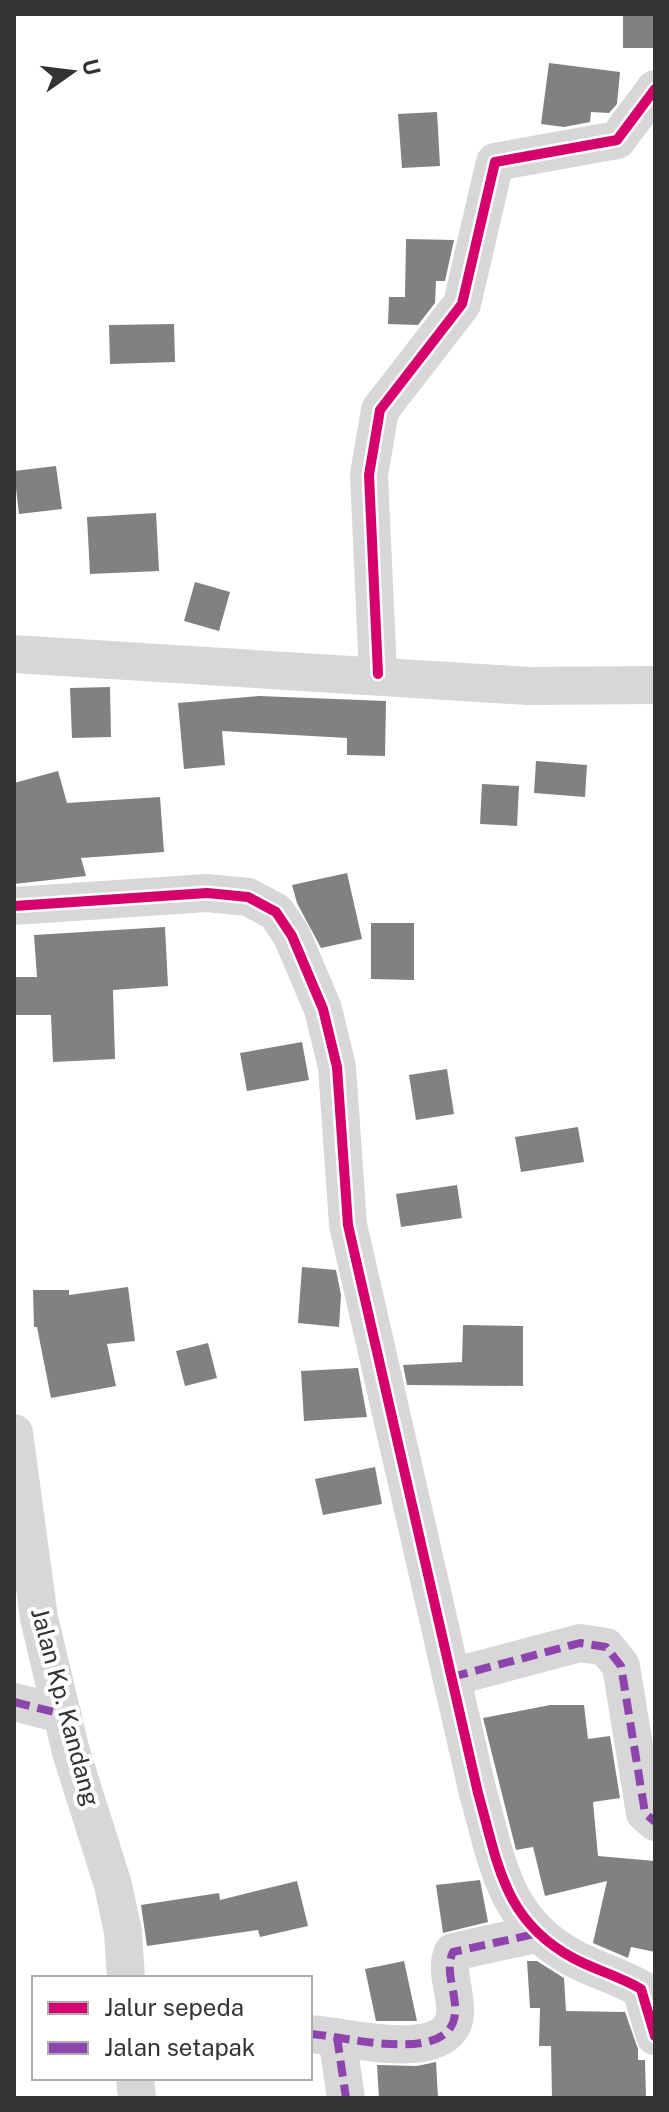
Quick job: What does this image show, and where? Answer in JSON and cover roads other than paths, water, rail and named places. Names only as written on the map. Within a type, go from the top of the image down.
[{"type":"street","points":[[378,674],[369,475],[380,410],[462,304],[495,162],[617,140],[655,89]]},
{"type":"street","points":[[14,654],[378,674],[528,686],[655,685]]},
{"type":"street","points":[[14,906],[207,893],[248,897],[276,912],[292,936],[323,1009],[337,1067],[348,1225],[452,1677],[502,1878],[520,1916],[535,1934],[573,1958],[648,1985],[655,2036]]},
{"type":"street","name":"Jalan Kp. Kandang","points":[[14,1433],[39,1618],[62,1714],[113,1885],[123,1932],[126,1976]]},
{"type":"street","points":[[452,1677],[580,1643],[606,1647],[614,1653],[621,1666],[645,1813],[655,1822]]},
{"type":"street","points":[[14,1702],[62,1714]]},
{"type":"street","points":[[346,2098],[323,2036],[409,2044],[436,2042],[451,2028],[455,2016],[450,1963],[453,1952],[535,1934]]}]
